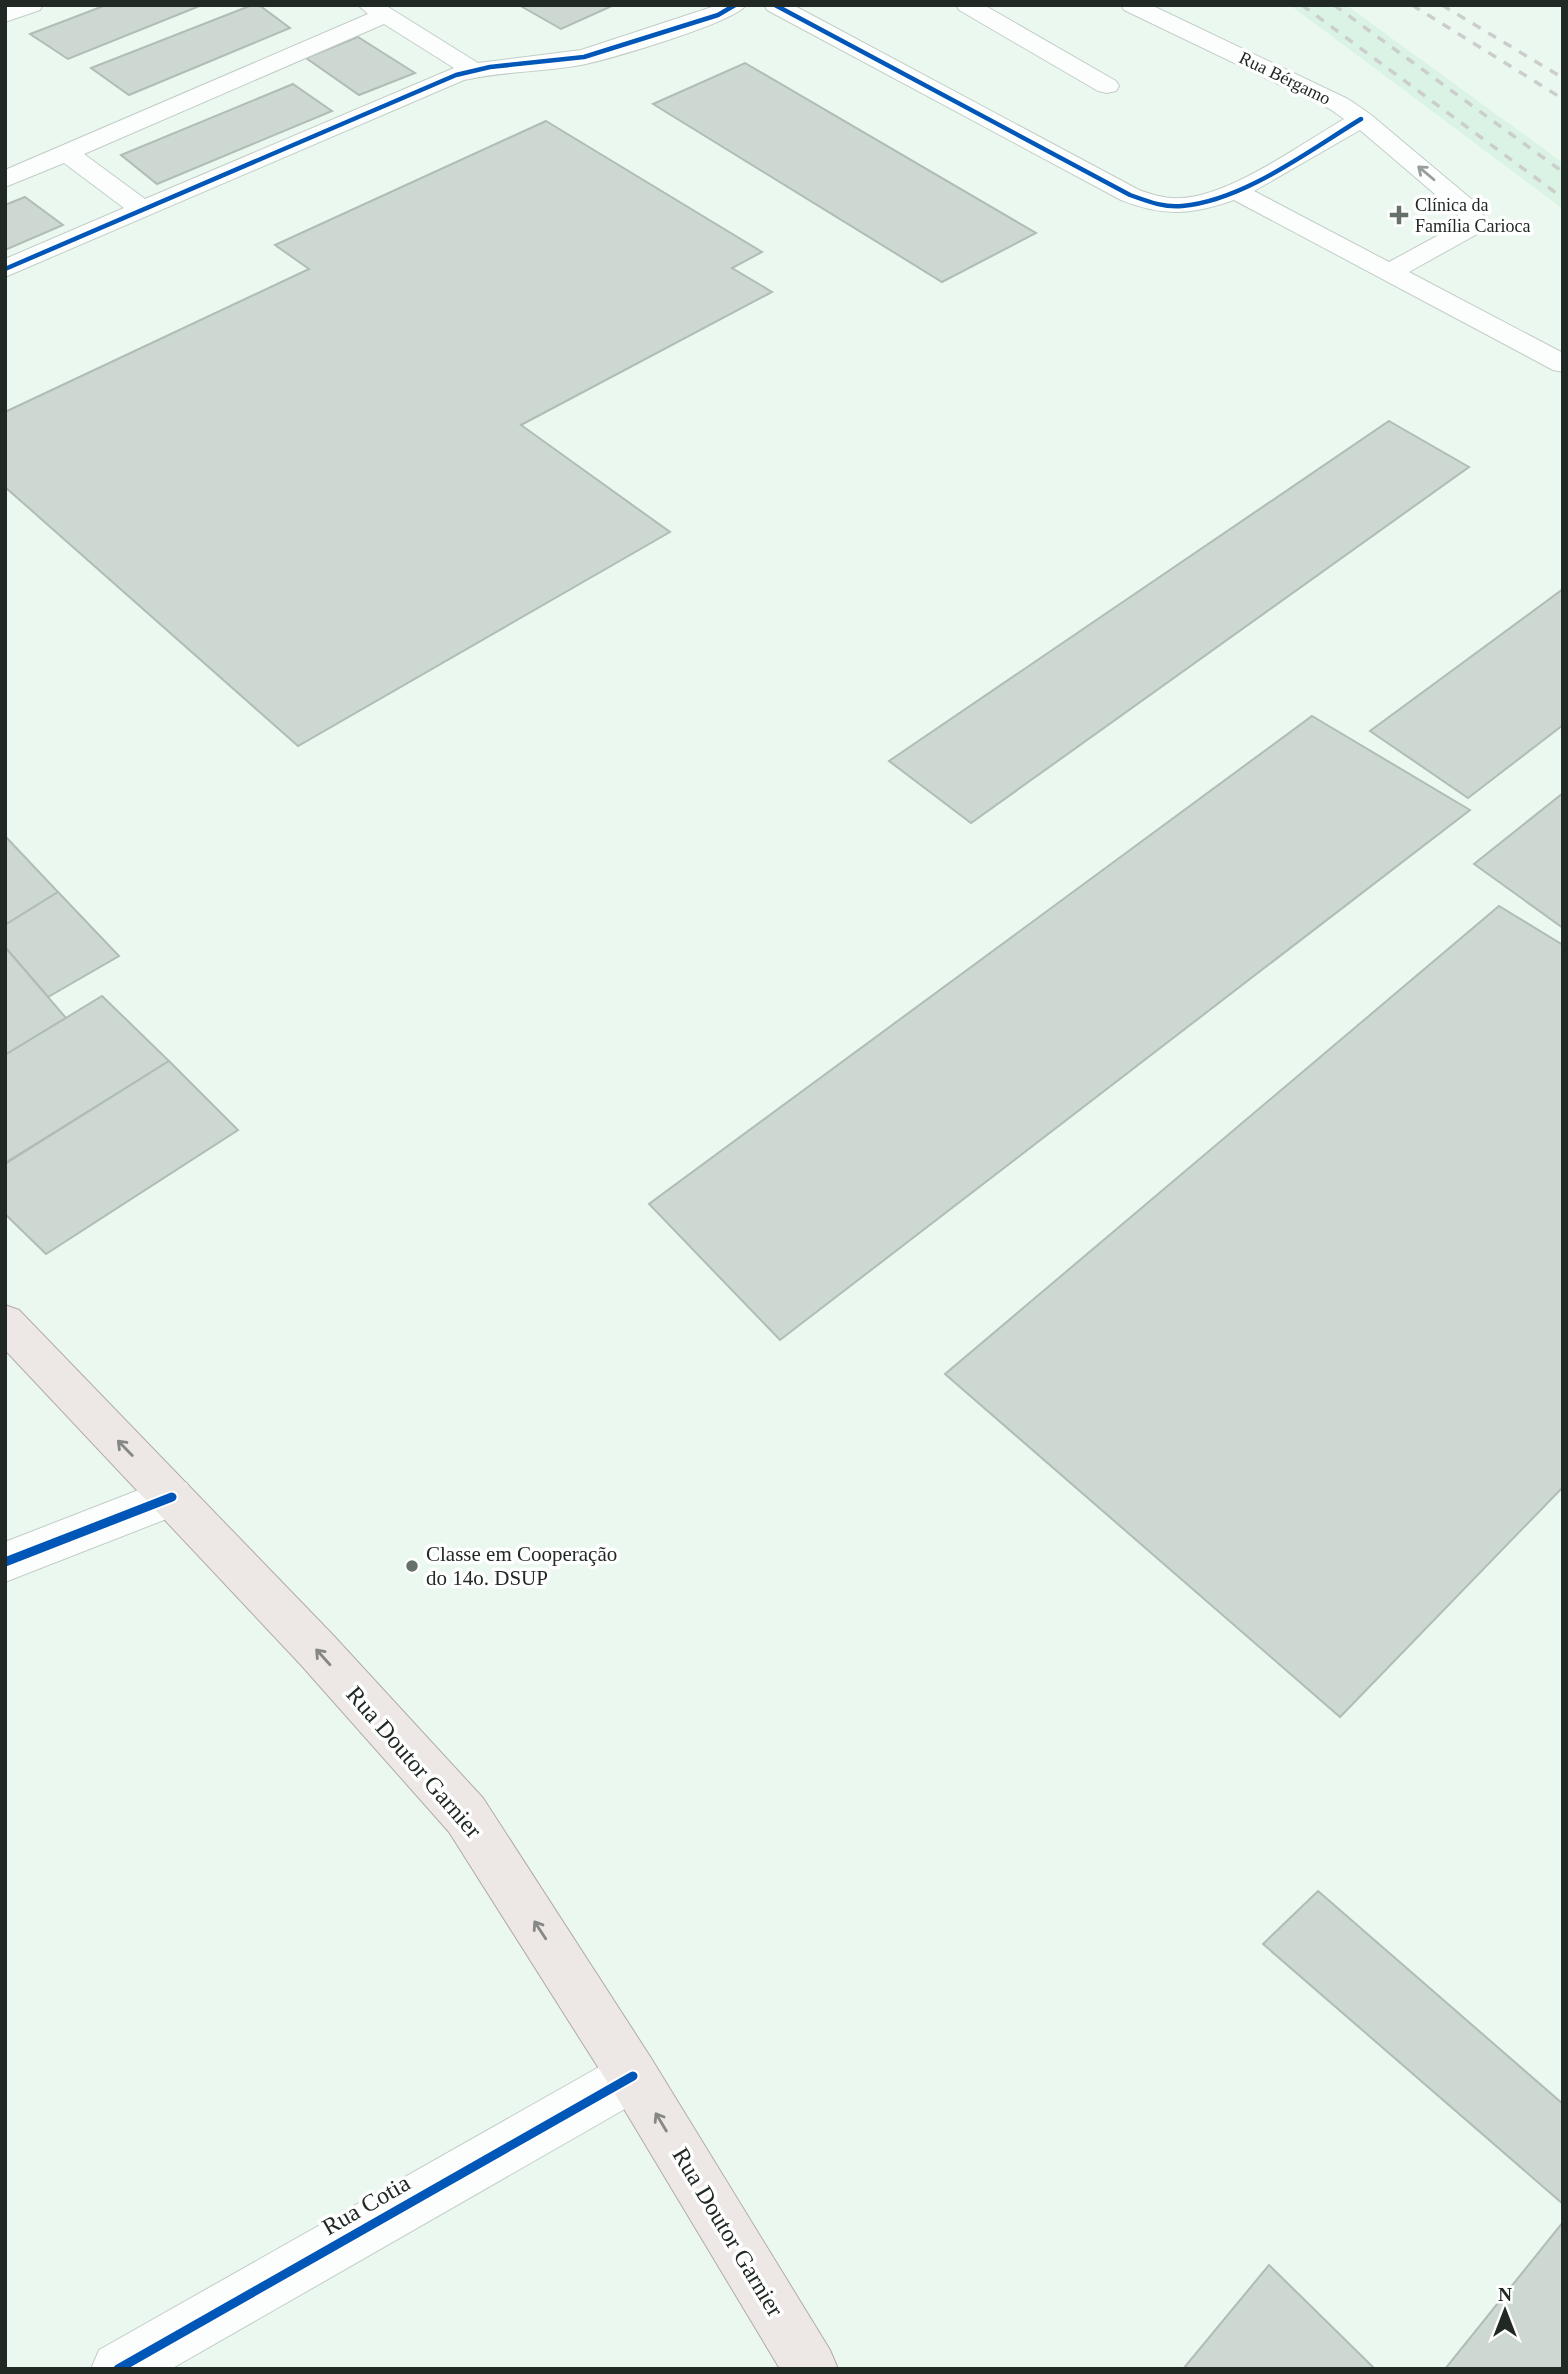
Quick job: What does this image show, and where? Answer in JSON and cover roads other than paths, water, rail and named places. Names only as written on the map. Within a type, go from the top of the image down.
[{"type":"main road","name":"Rua Doutor Garnier","points":[[5,1322],[172,1497],[466,1815],[633,2076],[811,2369]]},
{"type":"street","points":[[5,15],[32,5]]},
{"type":"street","points":[[5,269],[456,75],[473,70],[547,63],[594,55],[718,15],[735,5]]},
{"type":"street","points":[[775,5],[1130,195],[1161,205],[1184,206],[1206,202],[1235,191],[1361,119]]},
{"type":"street","points":[[967,5],[1107,86]]},
{"type":"street","name":"Rua Bérgamo","points":[[1132,5],[1304,85],[1361,119],[1459,200],[1473,220],[1470,228],[1390,272]]},
{"type":"street","points":[[5,179],[377,10],[473,70]]},
{"type":"street","points":[[67,153],[143,210]]},
{"type":"street","points":[[1235,191],[1563,364]]},
{"type":"street","points":[[5,1562],[172,1497]]},
{"type":"street","name":"Rua Cotia","points":[[118,2369],[633,2076]]},
{"type":"railway","points":[[1302,5],[1563,198]]},
{"type":"railway","points":[[1334,5],[1563,172]]},
{"type":"railway","points":[[1412,5],[1563,99]]},
{"type":"railway","points":[[1442,5],[1563,78]]},
{"type":"place","name":"Clínica da Família Carioca","points":[[1399,215]]},
{"type":"place","name":"Classe em Cooperação do 14o. DSUP","points":[[412,1566]]}]
